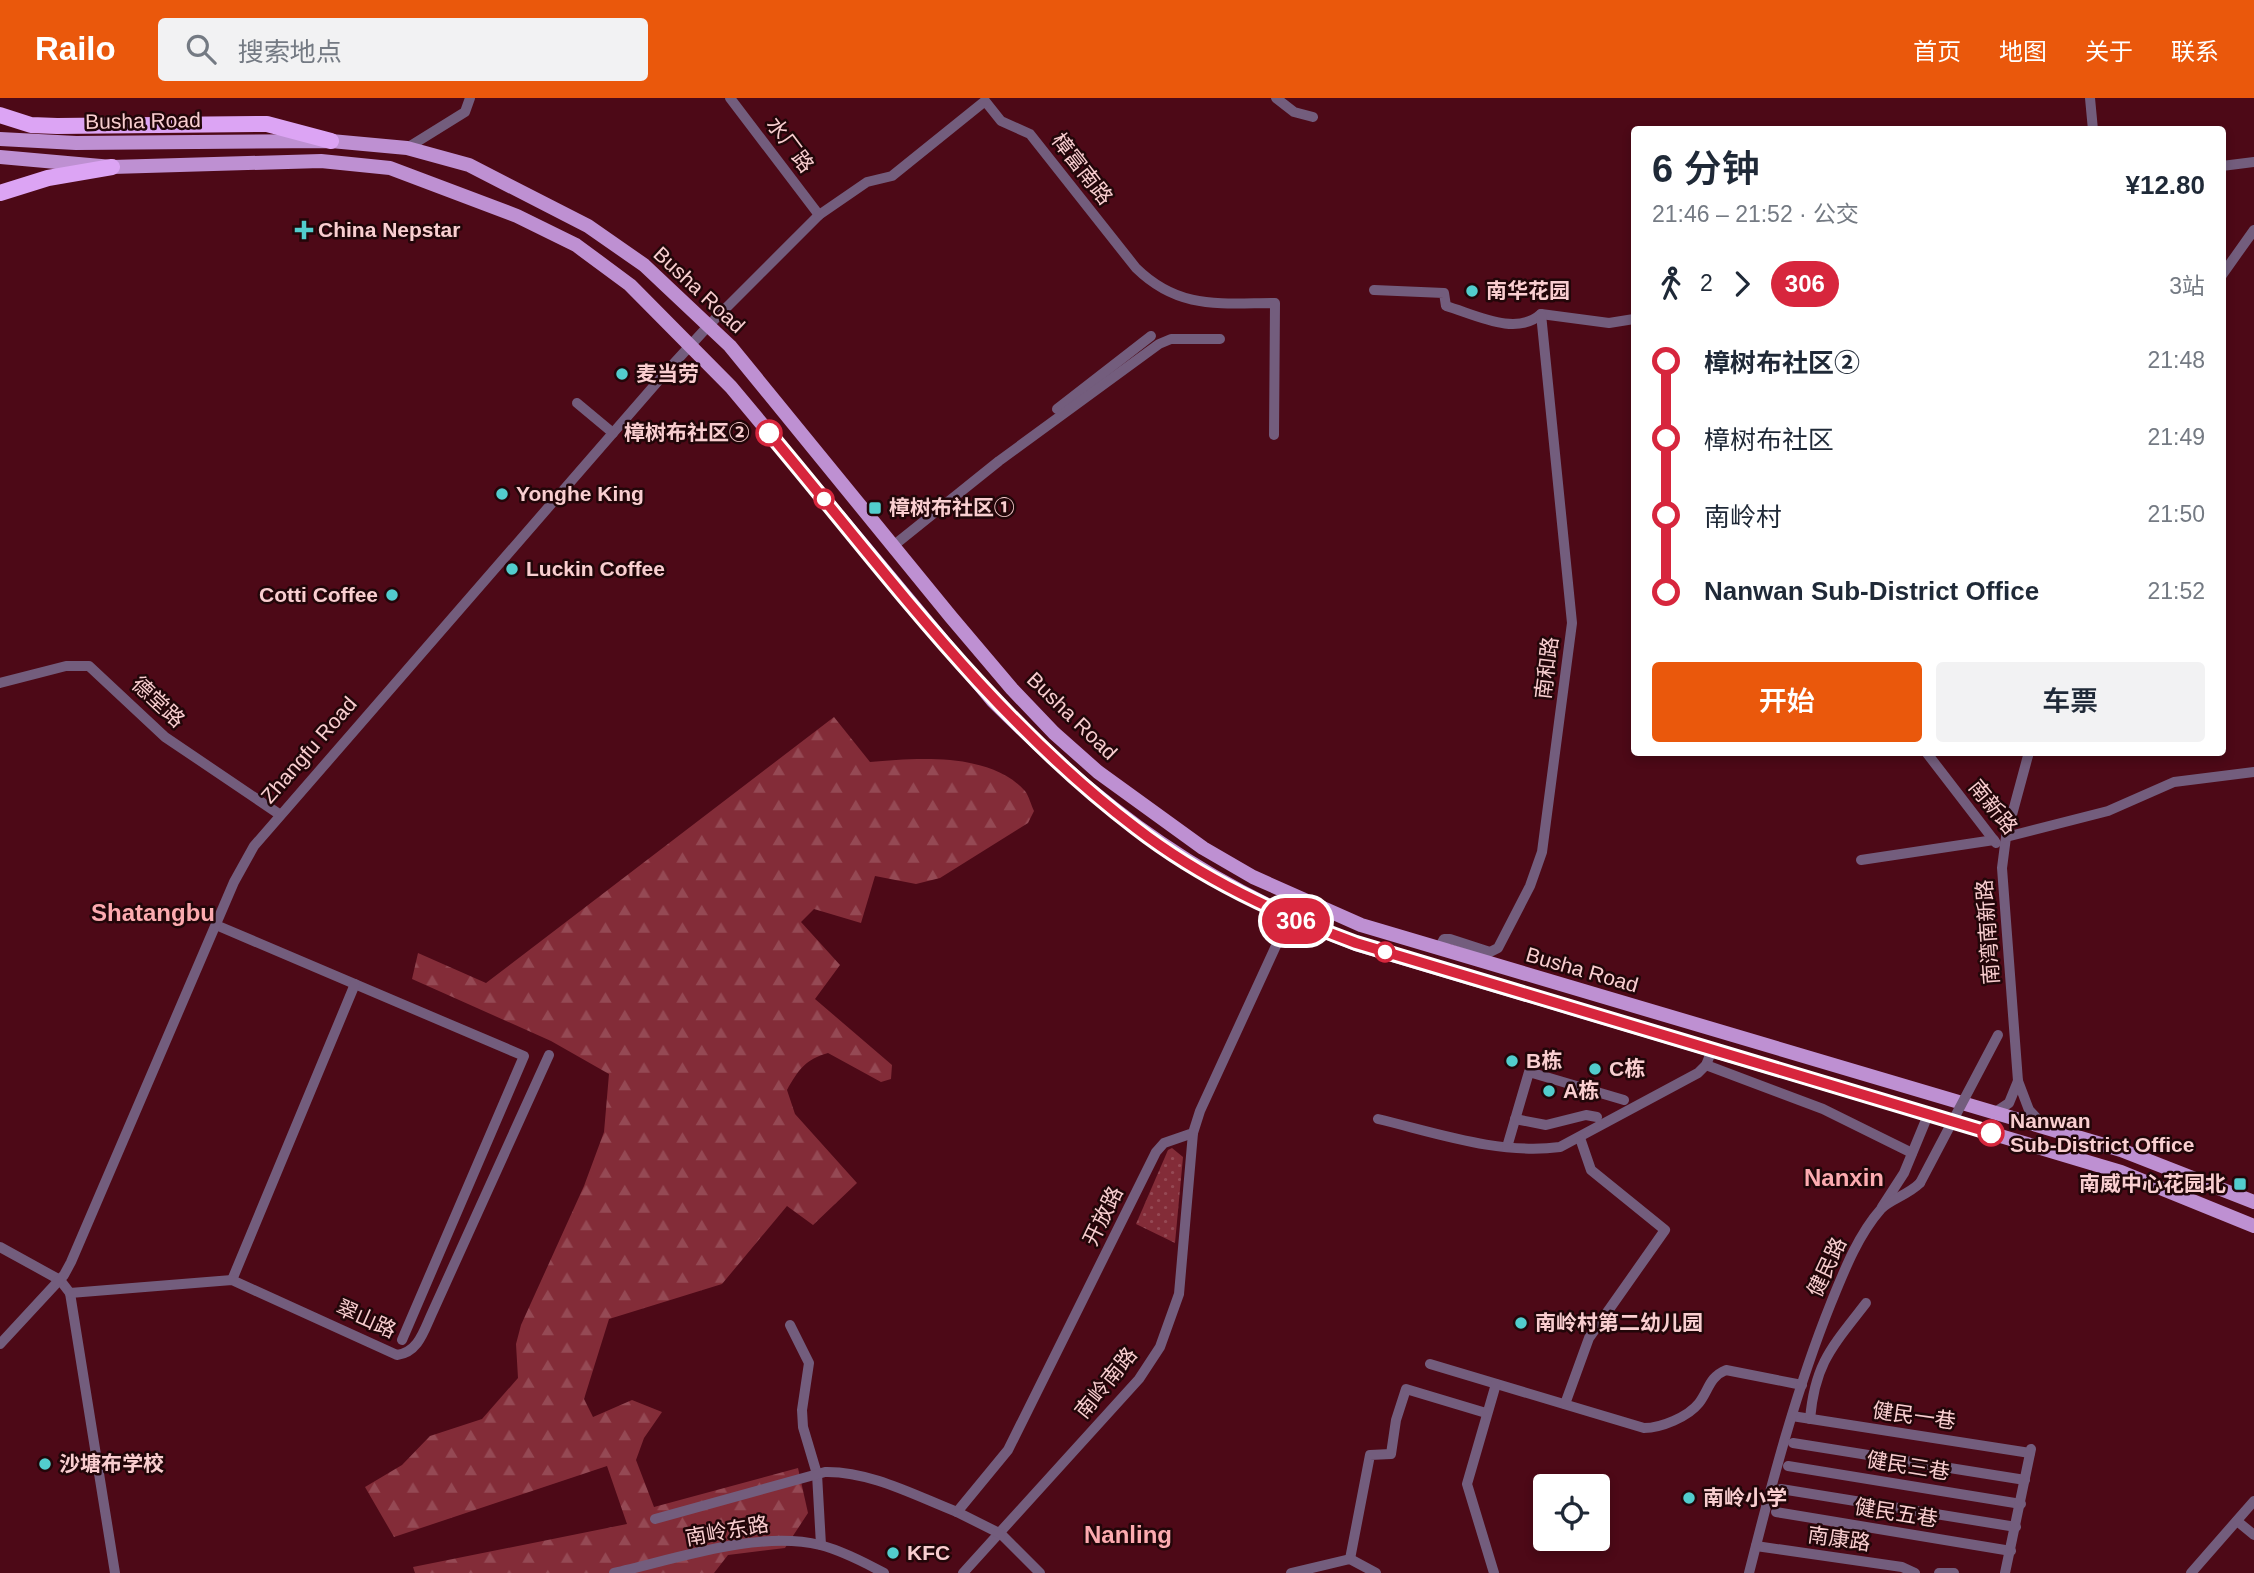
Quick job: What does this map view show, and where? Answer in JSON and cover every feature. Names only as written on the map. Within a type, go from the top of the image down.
[{"type":"highway","points":[[0,115],[31,125],[57,126],[267,124],[331,141]]},
{"type":"highway","points":[[0,193],[112,167]]},
{"type":"main road","name":"Busha Road","points":[[0,139],[76,143],[331,141],[407,148],[469,165],[589,226],[644,265],[710,324],[1012,689],[1098,772],[1203,848],[1253,877],[1361,925],[2121,1150],[2254,1202]]},
{"type":"main road","name":"Busha Road","points":[[0,158],[112,167],[321,161],[390,168],[517,216],[576,245],[630,285],[692,344],[993,701],[1039,747],[1137,829],[1231,888],[1288,918],[1369,947],[2121,1172],[2254,1226]]},
{"type":"main road","points":[[630,285],[644,265]]},
{"type":"street","points":[[407,148],[466,113],[470,98]]},
{"type":"street","name":"水厂路","points":[[730,98],[819,215]]},
{"type":"street","points":[[1276,98],[1294,112],[1313,117]]},
{"type":"street","points":[[2090,98],[2093,126]]},
{"type":"street","name":"樟富南路","points":[[710,324],[819,215],[867,182],[892,176],[987,99],[1001,121],[1030,134],[1136,268],[1155,286],[1184,300],[1275,303],[1275,435]]},
{"type":"street","points":[[2226,166],[2254,162]]},
{"type":"street","points":[[2226,269],[2254,230]]},
{"type":"street","points":[[1374,290],[1444,293],[1446,306],[1514,325],[1526,324],[1541,314],[1609,323],[1631,319]]},
{"type":"street","name":"南和路","points":[[1439,948],[1444,939],[1450,939],[1490,952],[1498,948],[1530,886],[1542,852],[1572,623],[1541,314]]},
{"type":"street","name":"Zhangfu Road","points":[[0,1344],[60,1280],[71,1262],[244,863],[279,814],[710,324]]},
{"type":"street","points":[[891,544],[1151,336]]},
{"type":"street","points":[[891,544],[1159,344],[1171,339],[1220,340]]},
{"type":"street","points":[[577,403],[613,433]]},
{"type":"street","name":"德堂路","points":[[0,683],[66,666],[89,666],[165,737],[279,814]]},
{"type":"street","name":"南新路","points":[[1929,756],[2005,853]]},
{"type":"street","name":"南湾南新路","points":[[2020,756],[2020,782]]},
{"type":"street","name":"南湾南新路","points":[[2028,756],[2007,836],[2002,868],[2018,1081],[2029,1110],[2050,1130]]},
{"type":"street","points":[[2007,836],[2030,828],[2108,811],[2174,782],[2254,772]]},
{"type":"street","points":[[1861,860],[1994,841]]},
{"type":"street","points":[[1193,1133],[1200,1111],[1298,898]]},
{"type":"street","points":[[216,925],[524,1056],[402,1340]]},
{"type":"street","points":[[232,1280],[355,984]]},
{"type":"street","name":"健民路","points":[[1749,1573],[1792,1416],[1840,1280],[1858,1243],[1882,1207],[1912,1192],[1920,1183],[1998,1035],[2013,1017]]},
{"type":"street","points":[[1378,1119],[1507,1147],[1537,1150],[1560,1147],[1698,1073],[1706,1065],[1712,1050]]},
{"type":"street","name":"翠山路","points":[[70,1293],[232,1280],[397,1354],[408,1353],[418,1342],[433,1311],[549,1055]]},
{"type":"street","points":[[1706,1065],[1823,1109],[1912,1153]]},
{"type":"street","points":[[1507,1147],[1529,1072],[1551,1075],[1610,1092],[1624,1100]]},
{"type":"street","points":[[1993,1113],[2009,1103],[2018,1081]]},
{"type":"street","points":[[1557,1123],[1562,1111]]},
{"type":"street","points":[[1515,1119],[1537,1124],[1557,1123],[1586,1115],[1597,1117]]},
{"type":"street","points":[[1882,1207],[1897,1185],[1928,1115]]},
{"type":"street","name":"开放路","points":[[957,1512],[1008,1450],[1156,1152],[1164,1143],[1193,1133]]},
{"type":"street","name":"南岭南路","points":[[963,1573],[1139,1379],[1160,1347],[1179,1294],[1193,1133]]},
{"type":"street","points":[[1565,1404],[1589,1338],[1665,1230],[1591,1170],[1580,1138]]},
{"type":"street","points":[[0,1247],[60,1280],[70,1293],[115,1573]]},
{"type":"street","points":[[1810,1419],[1813,1388],[1825,1357],[1866,1303]]},
{"type":"street","points":[[1856,1317],[1862,1327]]},
{"type":"street","points":[[790,1325],[809,1363],[802,1419],[817,1474],[821,1545]]},
{"type":"street","points":[[1430,1364],[1644,1428],[1656,1428],[1692,1410],[1710,1382],[1726,1370],[1802,1385]]},
{"type":"street","points":[[1494,1573],[1467,1484],[1496,1384]]},
{"type":"street","points":[[1350,1559],[1370,1455],[1391,1454],[1396,1420],[1406,1389],[1486,1413]]},
{"type":"street","name":"健民一巷","points":[[1792,1416],[2031,1451],[2025,1480]]},
{"type":"street","points":[[1793,1444],[2025,1480],[2005,1573]]},
{"type":"street","name":"健民三巷","points":[[1788,1466],[2021,1504]]},
{"type":"street","points":[[655,1519],[817,1474],[845,1472],[957,1512],[1001,1534],[1040,1573]]},
{"type":"street","points":[[1781,1489],[2016,1527]]},
{"type":"street","points":[[2190,1573],[2254,1501]]},
{"type":"street","name":"健民五巷","points":[[1776,1512],[2011,1551]]},
{"type":"street","points":[[2237,1521],[2254,1535]]},
{"type":"street","name":"南岭东路","points":[[614,1573],[753,1543],[790,1540],[821,1545],[853,1556],[884,1573]]},
{"type":"street","name":"南康路","points":[[1756,1546],[1902,1567],[1915,1573]]},
{"type":"street","points":[[1291,1573],[1350,1559],[1376,1573]]},
{"type":"street","points":[[1939,1573],[1954,1573]]},
{"type":"green space","points":[[834,717],[870,762],[952,760],[993,769],[1010,778],[1025,791],[1034,811],[1028,823],[940,878],[916,884],[875,876],[861,923],[814,909],[801,922],[840,965],[815,999],[892,1065],[891,1079],[881,1082],[828,1053],[803,1066],[787,1090],[795,1114],[857,1183],[813,1225],[787,1206],[722,1284],[609,1319],[584,1399],[593,1417],[632,1400],[662,1412],[644,1438],[636,1460],[654,1507],[798,1468],[808,1513],[785,1548],[728,1555],[714,1573],[415,1573],[413,1567],[627,1524],[607,1466],[394,1537],[365,1487],[402,1465],[430,1436],[482,1419],[518,1378],[516,1344],[521,1325],[584,1186],[604,1132],[609,1074],[551,1041],[412,979],[418,953],[486,983]]},
{"type":"green space","points":[[1172,1148],[1183,1157],[1175,1243],[1136,1224],[1168,1150]]},
{"type":"bus line","name":"306","points":[[769,433],[993,701],[1039,747],[1137,829],[1242,895],[1288,918],[1356,943],[1991,1133]]},
{"type":"place","name":"China Nepstar","points":[[304,230]]},
{"type":"place","name":"南华花园","points":[[1472,291]]},
{"type":"place","name":"麦当劳","points":[[622,374]]},
{"type":"place","name":"樟树布社区②","points":[[769,433]]},
{"type":"place","name":"Yonghe King","points":[[502,494]]},
{"type":"place","name":"樟树布社区①","points":[[875,508]]},
{"type":"place","name":"Luckin Coffee","points":[[512,569]]},
{"type":"place","name":"Cotti Coffee","points":[[392,595]]},
{"type":"place","name":"B栋","points":[[1512,1061]]},
{"type":"place","name":"C栋","points":[[1595,1069]]},
{"type":"place","name":"A栋","points":[[1549,1091]]},
{"type":"place","name":"Nanwan Sub-District Office","points":[[1991,1133]]},
{"type":"place","name":"南威中心花园北","points":[[2240,1184]]},
{"type":"place","name":"南岭村第二幼儿园","points":[[1521,1323]]},
{"type":"place","name":"沙塘布学校","points":[[45,1464]]},
{"type":"place","name":"南岭小学","points":[[1689,1498]]},
{"type":"place","name":"KFC","points":[[893,1553]]},
{"type":"district","name":"Shatangbu","points":[[153,913]]},
{"type":"district","name":"Nanxin","points":[[1844,1178]]},
{"type":"district","name":"Nanling","points":[[1128,1535]]}]
